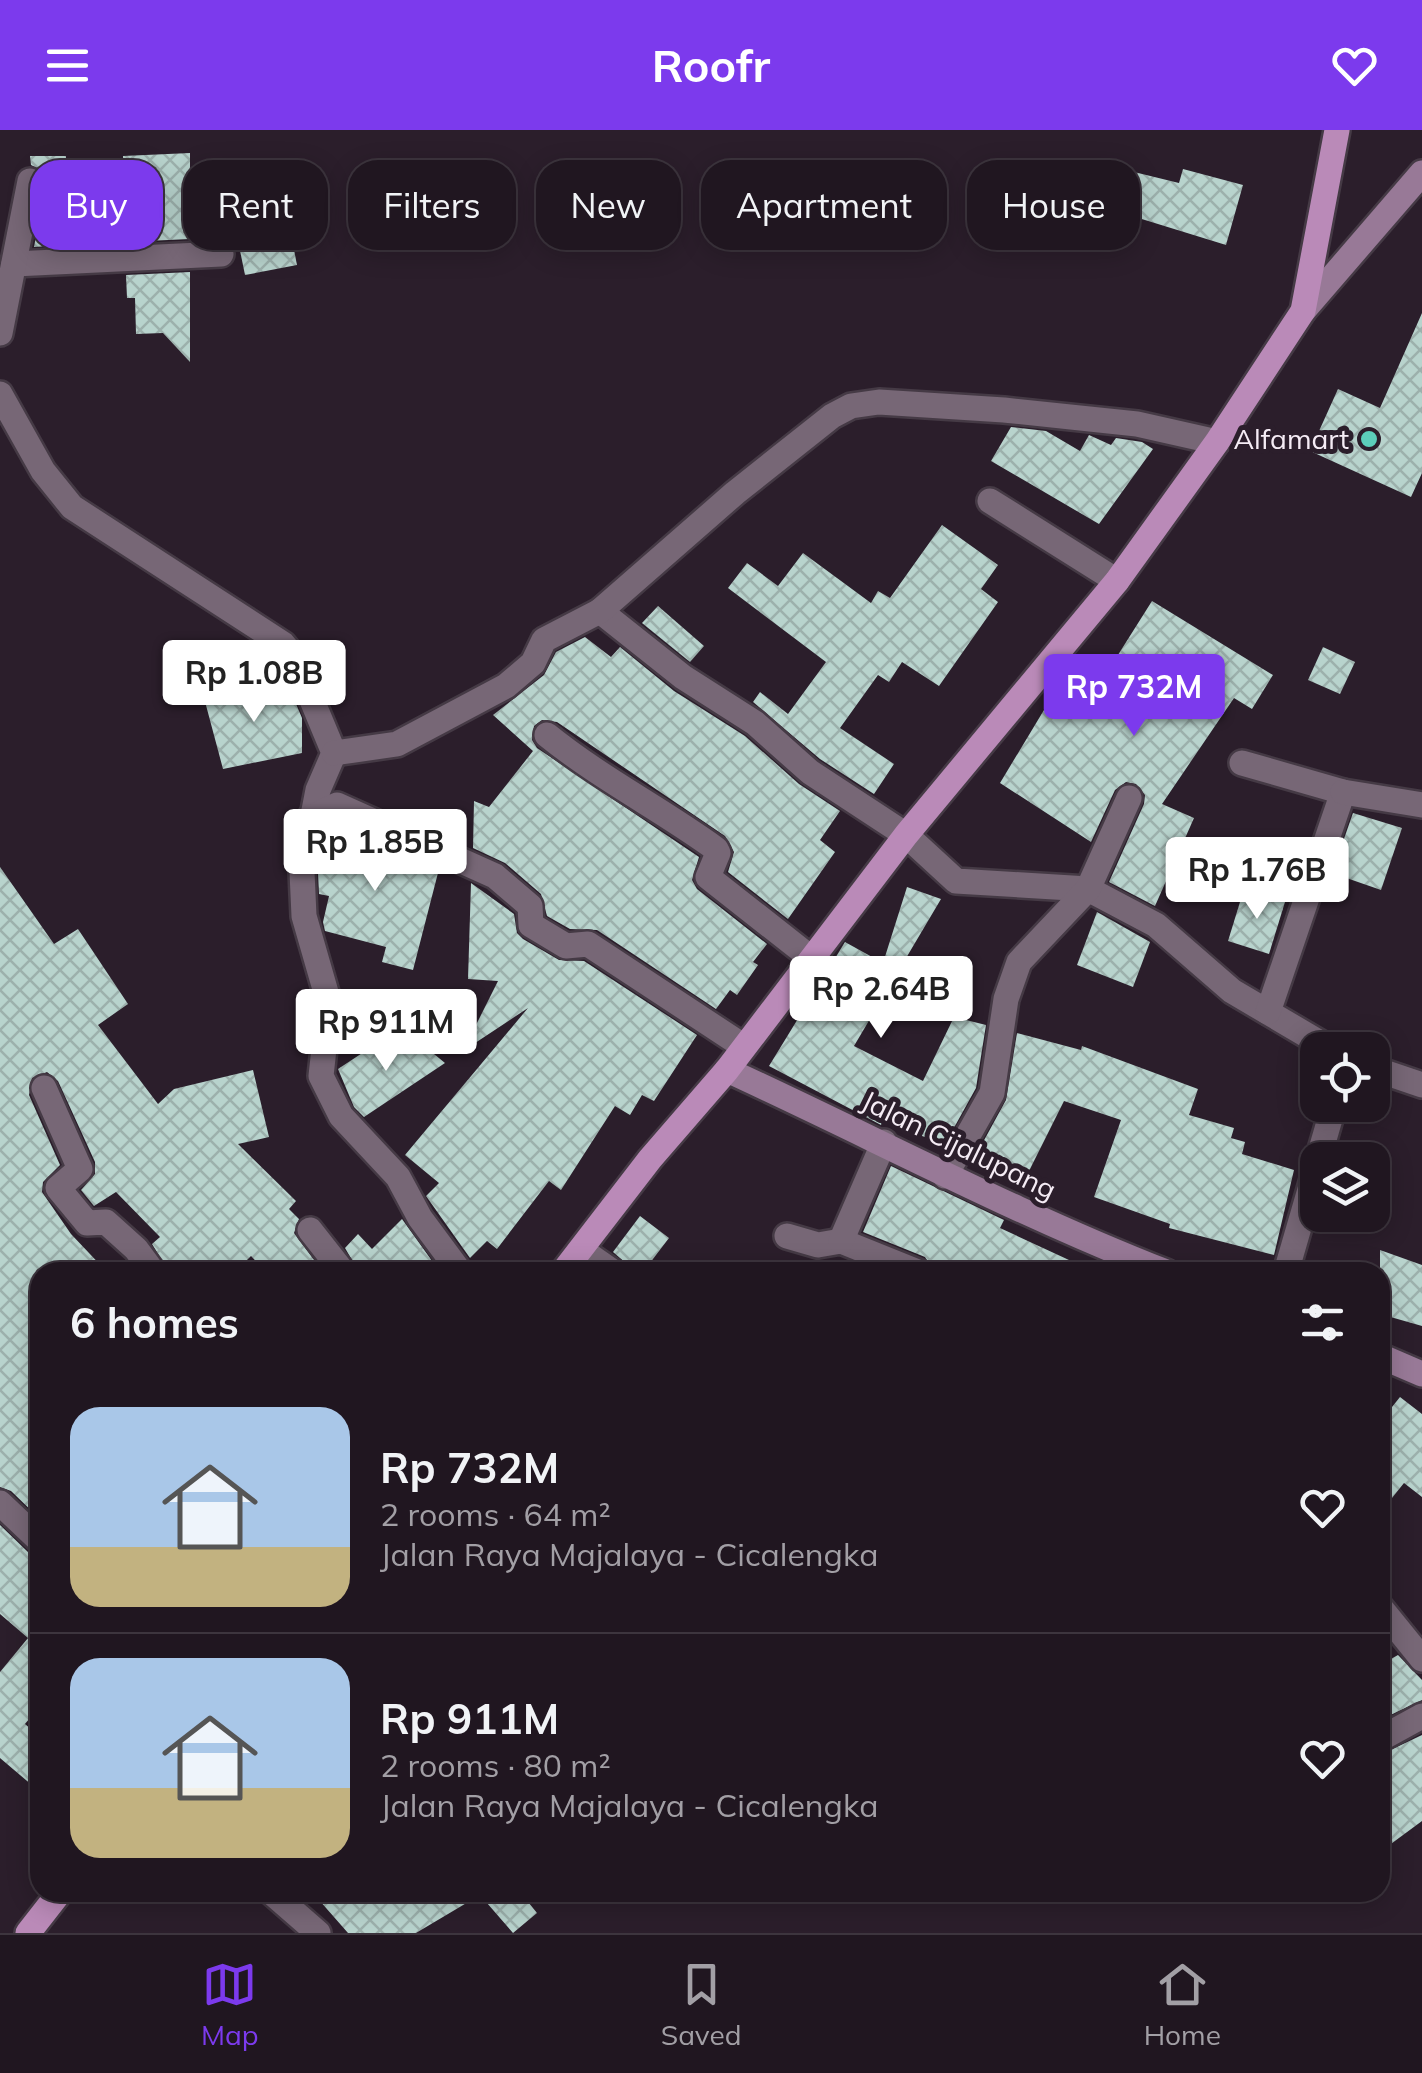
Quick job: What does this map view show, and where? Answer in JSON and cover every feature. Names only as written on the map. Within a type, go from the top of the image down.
[{"type":"main road","points":[[573,1262],[906,835],[1117,581],[1217,442],[1303,311],[1337,130]]},
{"type":"main road","points":[[28,1933],[52,1902]]},
{"type":"street","points":[[1303,311],[1422,173]]},
{"type":"street","points":[[0,334],[30,181]]},
{"type":"street","points":[[14,264],[222,254]]},
{"type":"street","points":[[0,394],[43,471],[72,507],[284,644],[294,657],[334,753],[310,818],[302,872],[304,916],[329,1003],[321,1076],[342,1116],[398,1177],[420,1218],[453,1262]]},
{"type":"street","points":[[334,753],[398,744],[506,686],[533,663],[544,640],[600,611],[735,493],[832,416],[851,406],[879,402],[1004,410],[1137,424],[1217,442]]},
{"type":"street","points":[[990,501],[1117,581]]},
{"type":"street","points":[[600,611],[684,678],[755,724],[810,772],[906,835],[956,881],[1088,890],[1156,924],[1195,962],[1302,1032]]},
{"type":"street","points":[[547,735],[588,768],[662,810],[716,849],[718,853],[708,877],[811,958]]},
{"type":"street","points":[[1242,762],[1343,792],[1422,805]]},
{"type":"street","points":[[1268,1012],[1343,792]]},
{"type":"street","points":[[945,1176],[992,1093],[1006,999],[1019,962],[1088,890],[1129,798]]},
{"type":"street","points":[[310,818],[337,805],[494,876],[530,906],[531,924],[566,946],[588,944],[744,1046]]},
{"type":"street","name":"Jalan Cijalupang","points":[[726,1070],[884,1142],[945,1176],[1136,1262]]},
{"type":"street","points":[[1390,1074],[1422,1085]]},
{"type":"street","points":[[44,1088],[80,1169],[58,1188],[86,1223],[106,1222],[146,1262]]},
{"type":"street","points":[[841,1241],[884,1142]]},
{"type":"street","points":[[1289,1262],[1300,1223]]},
{"type":"street","points":[[310,1230],[335,1262]]},
{"type":"street","points":[[786,1236],[818,1244],[841,1241],[893,1262]]},
{"type":"street","points":[[583,1250],[599,1262]]},
{"type":"street","points":[[1390,1360],[1422,1374]]},
{"type":"street","points":[[0,1503],[30,1531]]},
{"type":"street","points":[[1390,1619],[1422,1659]]},
{"type":"street","points":[[1390,1734],[1422,1716]]},
{"type":"street","points":[[283,1902],[318,1933]]},
{"type":"building","points":[[190,153],[190,160],[183,160],[183,239],[163,240],[163,160],[123,160],[123,156]]},
{"type":"building","points":[[30,156],[66,156],[66,160],[30,160]]},
{"type":"building","points":[[1183,169],[1243,185],[1226,245],[1140,218],[1140,173],[1179,183]]},
{"type":"building","points":[[240,250],[294,250],[297,265],[245,275]]},
{"type":"building","points":[[190,272],[190,362],[163,333],[136,334],[135,298],[127,298],[126,275]]},
{"type":"building","name":"Alfamart","points":[[1422,313],[1422,473],[1411,497],[1310,451],[1338,389],[1380,408]]},
{"type":"building","points":[[1011,427],[1046,431],[1080,451],[1089,435],[1111,445],[1116,438],[1142,442],[1153,449],[1099,524],[991,461]]},
{"type":"building","points":[[942,525],[998,565],[981,589],[998,602],[939,686],[902,662],[889,682],[878,675],[840,728],[894,764],[874,794],[820,759],[753,702],[760,692],[788,714],[826,662],[728,588],[747,563],[778,586],[803,553],[871,603],[878,591],[890,598]]},
{"type":"building","points":[[1152,601],[1273,675],[1252,709],[1234,698],[1162,804],[1194,818],[1155,906],[1109,882],[1144,804],[1145,795],[1136,784],[1126,782],[1115,790],[1091,842],[1000,783],[1059,685],[1077,665],[1099,685]]},
{"type":"building","points":[[658,606],[704,646],[690,662],[642,623]]},
{"type":"building","points":[[585,637],[611,657],[620,647],[674,691],[745,736],[799,784],[840,811],[820,840],[835,852],[788,919],[728,872],[734,852],[725,836],[557,722],[542,720],[534,726],[532,740],[537,748],[699,857],[692,880],[697,889],[767,944],[737,995],[730,990],[716,1009],[597,930],[570,929],[547,916],[541,894],[505,863],[473,848],[474,801],[489,807],[533,751],[493,715],[544,675],[556,652]]},
{"type":"building","points":[[1323,647],[1355,662],[1340,694],[1308,680]]},
{"type":"building","points":[[269,683],[271,692],[291,692],[302,718],[302,753],[223,769],[203,694]]},
{"type":"building","points":[[1353,813],[1402,828],[1381,890],[1332,873]]},
{"type":"building","points":[[337,823],[439,869],[413,970],[382,962],[386,947],[325,931],[323,922],[329,896],[319,894],[318,873],[328,827]]},
{"type":"building","points":[[0,867],[54,944],[78,929],[128,1004],[98,1025],[158,1104],[174,1089],[253,1070],[269,1137],[238,1144],[296,1201],[289,1209],[299,1219],[294,1233],[316,1262],[257,1262],[251,1256],[245,1262],[163,1262],[152,1244],[160,1237],[116,1192],[94,1206],[81,1190],[95,1174],[95,1162],[58,1081],[47,1072],[32,1078],[29,1095],[60,1165],[43,1182],[42,1192],[71,1234],[98,1262],[30,1262],[30,1509],[11,1491],[0,1487]]},
{"type":"building","points":[[471,883],[514,914],[517,933],[523,939],[559,960],[584,961],[697,1035],[654,1101],[642,1095],[630,1115],[615,1106],[561,1190],[549,1181],[497,1249],[487,1241],[470,1258],[426,1196],[439,1183],[405,1155],[528,1008],[463,1051],[498,981],[468,979]]},
{"type":"building","points":[[907,887],[941,899],[854,1046],[923,1081],[954,1017],[986,1025],[976,1088],[945,1144],[882,1122],[881,1125],[769,1066],[845,942],[883,963]]},
{"type":"building","points":[[1244,889],[1285,902],[1269,954],[1228,941]]},
{"type":"building","points":[[1097,912],[1150,942],[1133,987],[1077,965]]},
{"type":"building","points":[[1017,1033],[1081,1050],[1082,1046],[1198,1089],[1189,1115],[1234,1128],[1231,1138],[1245,1142],[1242,1154],[1294,1170],[1274,1255],[1169,1228],[1170,1224],[1094,1197],[1121,1120],[1064,1101],[1028,1173],[976,1155],[1006,1100]]},
{"type":"building","points":[[385,1038],[404,1054],[417,1040],[445,1063],[364,1117],[354,1107],[338,1069]]},
{"type":"building","points":[[891,1166],[1004,1220],[1000,1228],[1073,1262],[928,1262],[925,1257],[863,1232]]},
{"type":"building","points":[[640,1216],[669,1238],[651,1262],[625,1262],[613,1252]]},
{"type":"building","points":[[402,1219],[433,1262],[353,1262],[345,1248],[358,1234],[372,1249]]},
{"type":"building","points":[[1380,1250],[1422,1265],[1422,1326],[1390,1317],[1390,1262],[1380,1262]]},
{"type":"building","points":[[1400,1397],[1422,1414],[1422,1497],[1404,1483],[1390,1500],[1390,1410]]},
{"type":"building","points":[[0,1525],[30,1553],[30,1718],[25,1724],[30,1728],[30,1784],[0,1758],[0,1672],[28,1638],[0,1614]]},
{"type":"building","points":[[1398,1655],[1422,1680],[1422,1700],[1390,1715],[1390,1659]]},
{"type":"building","points":[[1422,1735],[1422,1821],[1390,1845],[1390,1750]]},
{"type":"building","points":[[321,1902],[468,1902],[416,1933],[348,1933]]},
{"type":"building","points":[[486,1902],[528,1902],[537,1913],[513,1933]]},
{"type":"place","name":"Alfamart","points":[[1369,439]]}]
